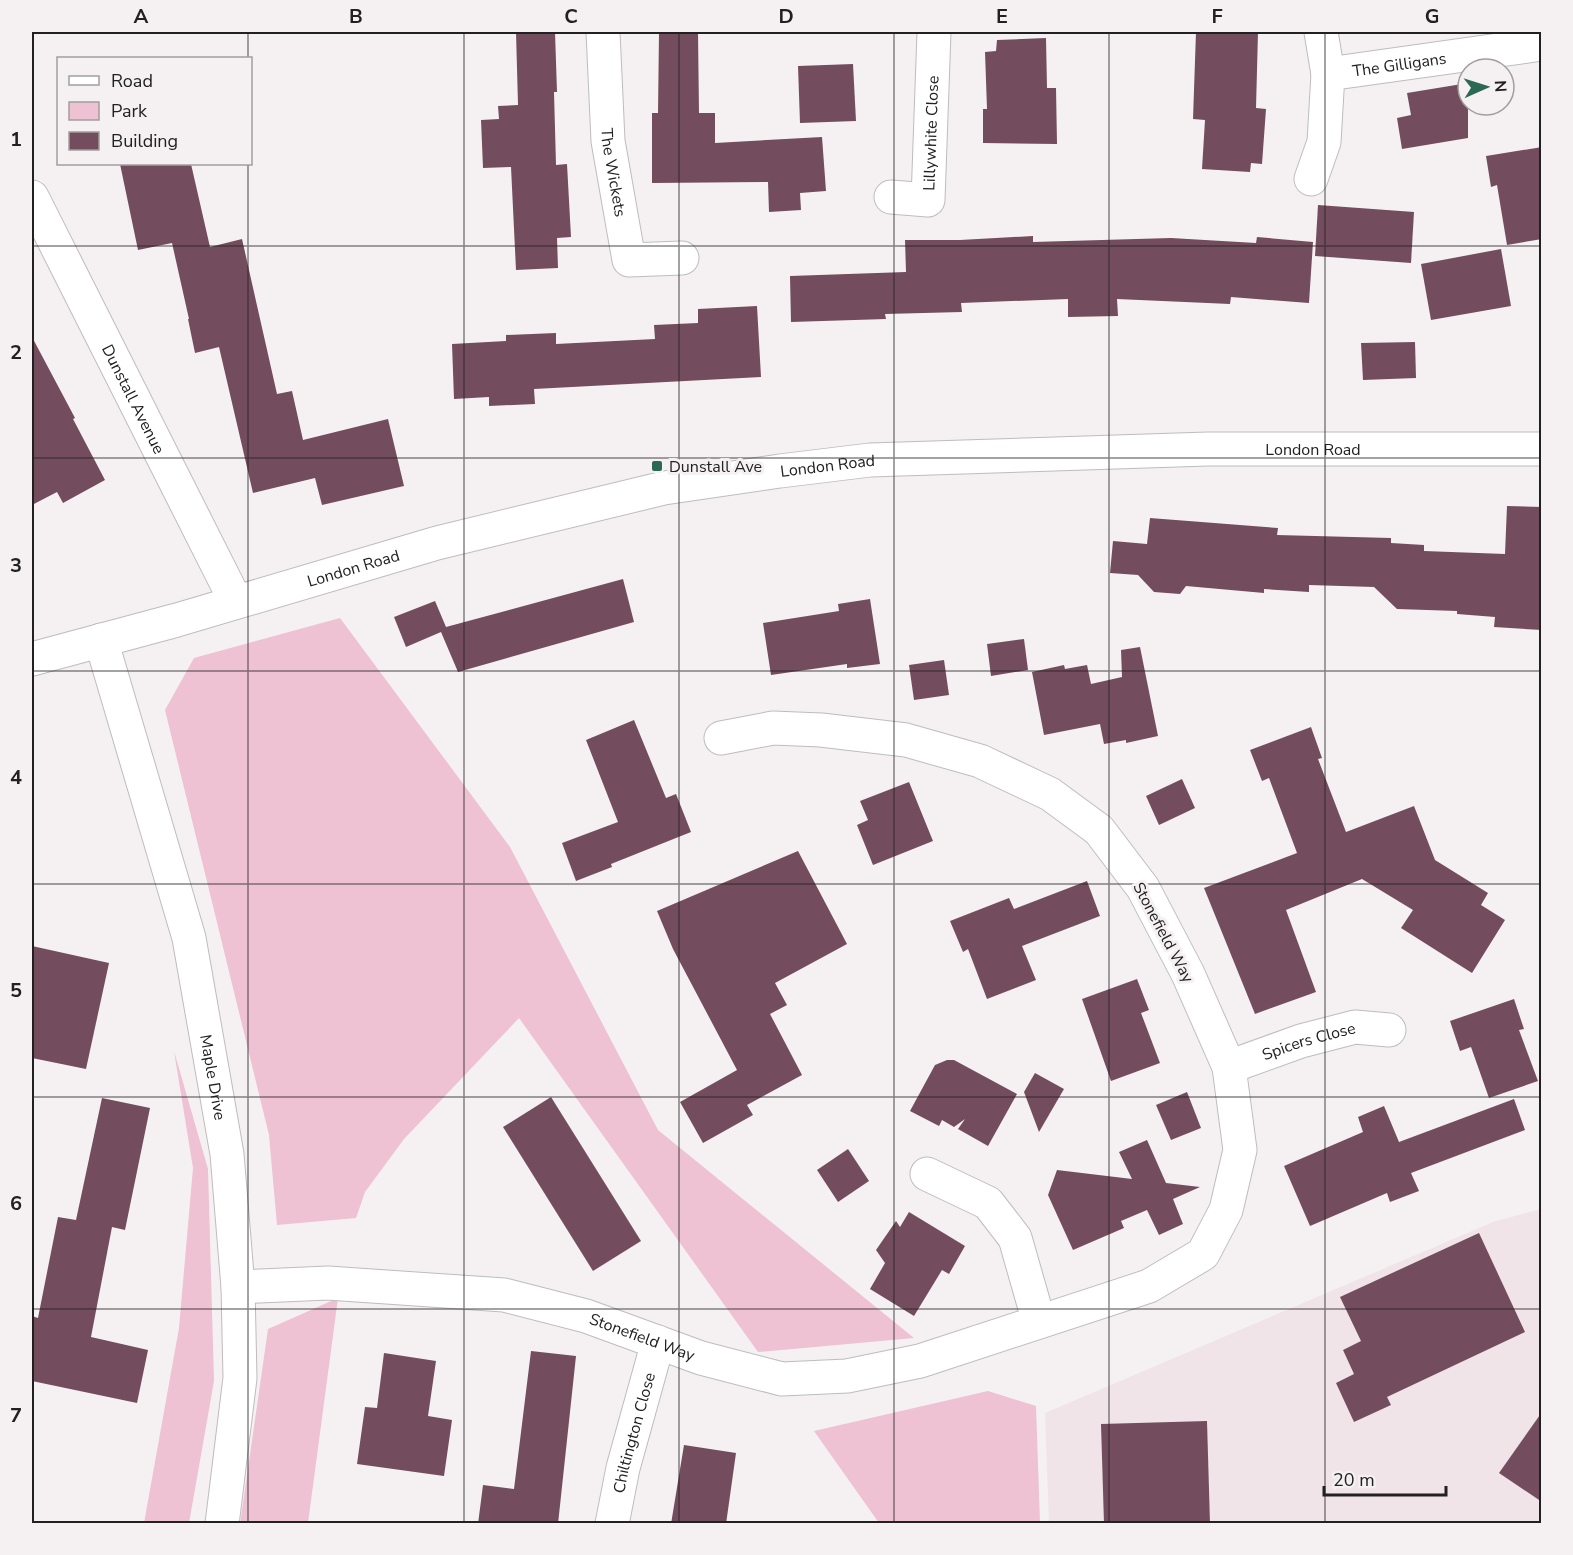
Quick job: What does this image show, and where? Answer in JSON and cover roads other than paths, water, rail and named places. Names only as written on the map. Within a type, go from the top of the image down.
[{"type":"street","name":"The Wickets","points":[[603,32],[608,141],[629,260],[682,258]]},
{"type":"street","name":"Lillywhite Close","points":[[891,197],[928,200],[934,32]]},
{"type":"street","points":[[1311,179],[1324,142],[1328,74],[1321,32]]},
{"type":"street","name":"The Gilligans","points":[[1328,74],[1542,44]]},
{"type":"street","name":"Dunstall Avenue","points":[[32,197],[236,602]]},
{"type":"street","name":"London Road","points":[[32,659],[436,543],[664,488],[870,459],[1208,449],[1542,449]]},
{"type":"street","name":"Maple Drive","points":[[101,640],[189,938],[227,1154],[238,1287],[240,1378],[222,1524]]},
{"type":"street","name":"Stonefield Way","points":[[238,1287],[328,1283],[504,1295],[586,1316],[700,1358],[782,1379],[847,1376],[920,1361],[1149,1286],[1203,1254],[1226,1210],[1240,1150],[1229,1067],[1188,974],[1143,888],[1099,830],[1050,794],[980,761],[906,740],[821,730],[774,728],[721,738]]},
{"type":"street","name":"Spicers Close","points":[[1229,1067],[1301,1041],[1355,1027],[1389,1030]]},
{"type":"street","points":[[927,1174],[988,1203],[1016,1239],[1040,1322]]},
{"type":"street","name":"Chiltington Close","points":[[612,1524],[623,1468],[658,1342]]},
{"type":"place","name":"Dunstall Ave","points":[[657,466]]}]
